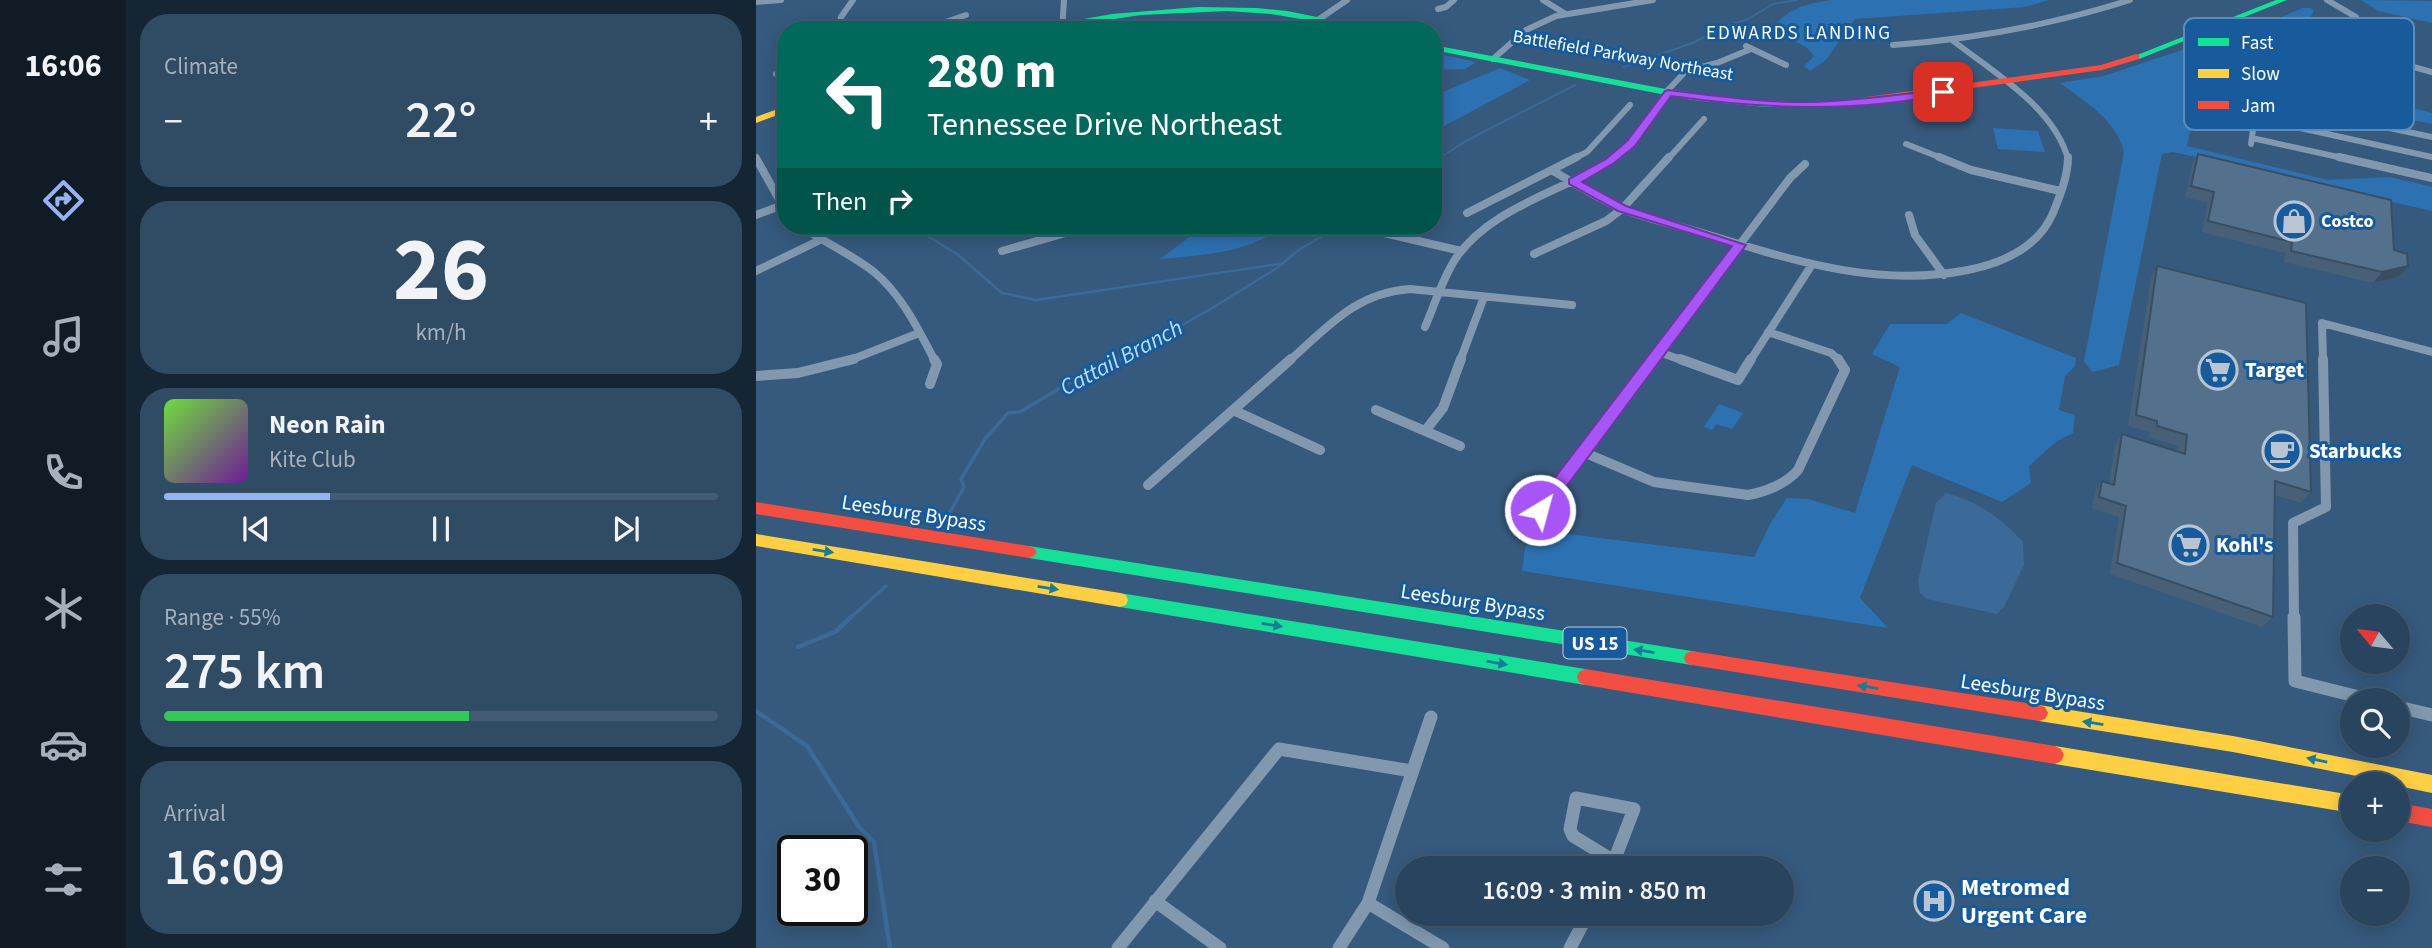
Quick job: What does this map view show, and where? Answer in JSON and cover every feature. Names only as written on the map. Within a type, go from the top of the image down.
[{"type":"main road","name":"Battlefield Parkway Northeast","points":[[2210,18],[2255,0]]},
{"type":"main road","name":"Battlefield Parkway Northeast","points":[[2237,18],[2283,0]]},
{"type":"main road","points":[[1094,21],[1128,14],[1195,9],[1263,11],[1316,21]]},
{"type":"main road","name":"Battlefield Parkway Northeast","points":[[1442,48],[1496,56],[1741,103],[1821,105],[1880,101],[2074,65],[2120,54],[2184,28]]},
{"type":"main road","name":"Battlefield Parkway Northeast","points":[[2001,80],[2081,72],[2130,60],[2184,39]]},
{"type":"main road","name":"Battlefield Parkway Northeast","points":[[1442,42],[1496,56]]},
{"type":"main road","points":[[756,113],[777,105]]},
{"type":"main road","points":[[756,120],[777,112]]},
{"type":"main road","name":"Leesburg Bypass","points":[[756,508],[2233,744],[2432,784]]},
{"type":"main road","name":"US 15","points":[[756,540],[2340,802]]},
{"type":"main road","points":[[2410,814],[2432,818]]},
{"type":"street","points":[[756,2],[781,0]]},
{"type":"street","points":[[840,21],[853,0]]},
{"type":"street","points":[[1062,21],[1064,0]]},
{"type":"street","points":[[1316,21],[1347,0]]},
{"type":"street","points":[[1438,9],[1446,7],[1454,0]]},
{"type":"street","points":[[1543,0],[1564,13]]},
{"type":"street","points":[[1496,56],[1527,29],[1564,13],[1590,7],[1653,0]]},
{"type":"street","points":[[1893,45],[1952,40],[2048,26],[2130,0]]},
{"type":"street","points":[[2327,0],[2356,18]]},
{"type":"street","points":[[948,21],[966,15]]},
{"type":"street","points":[[1553,171],[1622,209],[1811,266],[1881,277],[1925,278],[1989,265],[2020,253],[2047,227],[2068,159],[2064,142],[2044,116],[1952,40]]},
{"type":"street","points":[[1743,45],[1786,65]]},
{"type":"street","points":[[1424,327],[1461,251],[1493,223],[1610,161],[1631,144],[1688,70],[1720,62],[1751,49]]},
{"type":"street","points":[[2414,67],[2432,72]]},
{"type":"street","points":[[1467,212],[1553,171],[1595,146],[1630,105]]},
{"type":"street","points":[[1534,254],[1606,221],[1622,209],[1704,119]]},
{"type":"street","points":[[2253,130],[2252,141],[2432,178]]},
{"type":"street","points":[[2309,130],[2432,157]]},
{"type":"street","points":[[2402,130],[2432,137]]},
{"type":"street","points":[[1906,145],[1971,170],[2060,191]]},
{"type":"street","points":[[756,158],[770,177],[777,194]]},
{"type":"street","points":[[1540,510],[1790,178],[1805,164]]},
{"type":"street","points":[[756,215],[777,210]]},
{"type":"street","points":[[1909,215],[1914,235],[1944,275]]},
{"type":"street","points":[[813,235],[878,275],[919,333],[937,364],[930,384]]},
{"type":"street","points":[[1002,251],[1058,235]]},
{"type":"street","points":[[1393,235],[1461,251]]},
{"type":"street","points":[[756,271],[820,240]]},
{"type":"street","points":[[1659,352],[1738,380],[1811,266]]},
{"type":"street","points":[[1148,485],[1348,309],[1363,299],[1398,289],[1572,304]]},
{"type":"street","points":[[1424,431],[1443,408],[1484,297]]},
{"type":"street","points":[[2340,692],[2295,681],[2293,523],[2326,507],[2322,323],[2432,352]]},
{"type":"street","points":[[1583,453],[1654,482],[1748,495],[1763,492],[1793,476],[1845,370],[1844,365],[1831,353],[1768,332]]},
{"type":"street","points":[[756,376],[803,373],[839,364],[919,333]]},
{"type":"street","points":[[1233,410],[1320,450]]},
{"type":"street","points":[[1376,410],[1460,446]]},
{"type":"street","points":[[2410,710],[2432,715]]},
{"type":"street","points":[[1339,948],[1368,903],[1430,717]]},
{"type":"street","points":[[1118,948],[1279,749],[1412,771]]},
{"type":"street","points":[[1576,799],[1634,809],[1612,864],[1573,836],[1570,829],[1576,799]]},
{"type":"street","points":[[1155,901],[1220,948]]},
{"type":"street","points":[[1368,903],[1443,948]]},
{"type":"street","points":[[1570,948],[1582,926]]},
{"type":"shaded area","points":[[1832,0],[2049,0],[2025,7],[1855,19],[1826,60],[1810,71],[1804,66],[1814,56],[1806,47],[1779,33],[1776,25],[1794,10],[1808,4]]},
{"type":"shaded area","points":[[2361,0],[2432,1],[2432,23],[2414,18],[2378,11]]},
{"type":"shaded area","points":[[2302,8],[2311,8],[2314,11],[2310,18],[2280,18]]},
{"type":"shaded area","points":[[2184,49],[2184,130],[2191,130],[2187,146],[2328,180],[2390,177],[2432,187],[2432,211],[2173,152],[2162,154],[2119,365],[2092,372],[2084,361],[2124,152],[2115,130],[2107,121],[2060,83],[2104,76]]},
{"type":"shaded area","points":[[1442,55],[1475,63],[1465,69],[1442,70]]},
{"type":"shaded area","points":[[1500,68],[1530,80],[1442,127],[1442,92]]},
{"type":"shaded area","points":[[2414,108],[2432,113],[2432,124],[2414,120]]},
{"type":"shaded area","points":[[1993,128],[2038,131],[2045,152],[1998,149]]},
{"type":"shaded area","points":[[1192,235],[1270,235],[1225,251],[1160,259]]},
{"type":"shaded area","points":[[1961,313],[2076,358],[2075,366],[2065,376],[2059,410],[2075,415],[2073,433],[2057,441],[2029,466],[2031,483],[2002,502],[1912,465],[1860,598],[1888,628],[1522,571],[1525,548],[1535,530],[1754,557],[1770,524],[1787,498],[1808,499],[1855,513],[1900,367],[1872,354],[1890,324],[1947,324]]},
{"type":"shaded area","points":[[1719,404],[1743,413],[1732,429],[1716,424],[1712,430],[1704,427]]},
{"type":"shaded area","points":[[1946,493],[1988,512],[2023,542],[2024,565],[2004,607],[1997,614],[1927,599],[1920,593],[1918,581],[1936,503]]},
{"type":"building","name":"Costco","points":[[2198,154],[2391,200],[2394,250],[2407,254],[2408,266],[2382,272],[2291,251],[2292,242],[2208,221],[2214,192],[2191,186]]},
{"type":"building","points":[[2157,266],[2306,303],[2311,492],[2275,481],[2273,617],[2117,563],[2126,506],[2099,497],[2102,481],[2114,485],[2122,434],[2185,454],[2187,435],[2157,426],[2157,421],[2136,415]]},
{"type":"waterway","name":"Cattail Branch","points":[[1624,67],[1695,42],[1723,27],[1748,19],[1773,4],[1797,0]]},
{"type":"waterway","name":"Cattail Branch","points":[[1442,156],[1466,141],[1575,85]]},
{"type":"waterway","points":[[926,235],[957,254],[1002,293],[1036,300],[1279,264]]},
{"type":"waterway","name":"Cattail Branch","points":[[1119,361],[1214,307],[1324,235]]},
{"type":"waterway","name":"Cattail Branch","points":[[945,521],[964,487],[961,479],[985,439],[1008,413],[1020,412],[1082,375],[1122,359]]},
{"type":"waterway","name":"Cattail Branch","points":[[849,619],[886,586]]},
{"type":"waterway","name":"Cattail Branch","points":[[798,647],[835,632],[851,617]]},
{"type":"waterway","points":[[756,711],[807,746],[859,827],[874,842],[890,948]]},
{"type":"traffic: fast","points":[[2237,18],[2283,0]]},
{"type":"traffic: fast","points":[[1077,21],[1198,9],[1256,10],[1332,21]]},
{"type":"traffic: fast","points":[[2136,57],[2184,38]]},
{"type":"traffic: fast","points":[[1442,49],[1692,97],[1766,104],[1837,104]]},
{"type":"traffic: fast","points":[[1029,552],[1692,658]]},
{"type":"traffic: fast","points":[[1120,600],[1585,677]]},
{"type":"traffic: slow","points":[[756,120],[777,112]]},
{"type":"traffic: slow","points":[[756,540],[1120,600]]},
{"type":"traffic: slow","points":[[2039,713],[2233,744],[2432,784]]},
{"type":"traffic: slow","points":[[2055,755],[2340,802]]},
{"type":"traffic: jam","points":[[1837,104],[2102,67],[2136,57]]},
{"type":"traffic: jam","points":[[756,508],[1029,552]]},
{"type":"traffic: jam","points":[[1692,658],[2039,713]]},
{"type":"traffic: jam","points":[[1585,677],[2055,755]]},
{"type":"traffic: jam","points":[[2410,814],[2432,818]]},
{"type":"place","name":"Costco","points":[[2294,221]]},
{"type":"place","name":"Target","points":[[2218,370]]},
{"type":"place","name":"Starbucks","points":[[2282,451]]},
{"type":"place","name":"Kohl's","points":[[2189,545]]},
{"type":"place","name":"Metromed Urgent Care","points":[[1934,901]]},
{"type":"district","name":"EDWARDS LANDING","points":[[1799,32]]},
{"type":"route","points":[[1540,510],[1740,245],[1622,209],[1573,182],[1610,161],[1631,144],[1668,93],[1741,103],[1812,105],[1869,102],[1943,92]]}]
